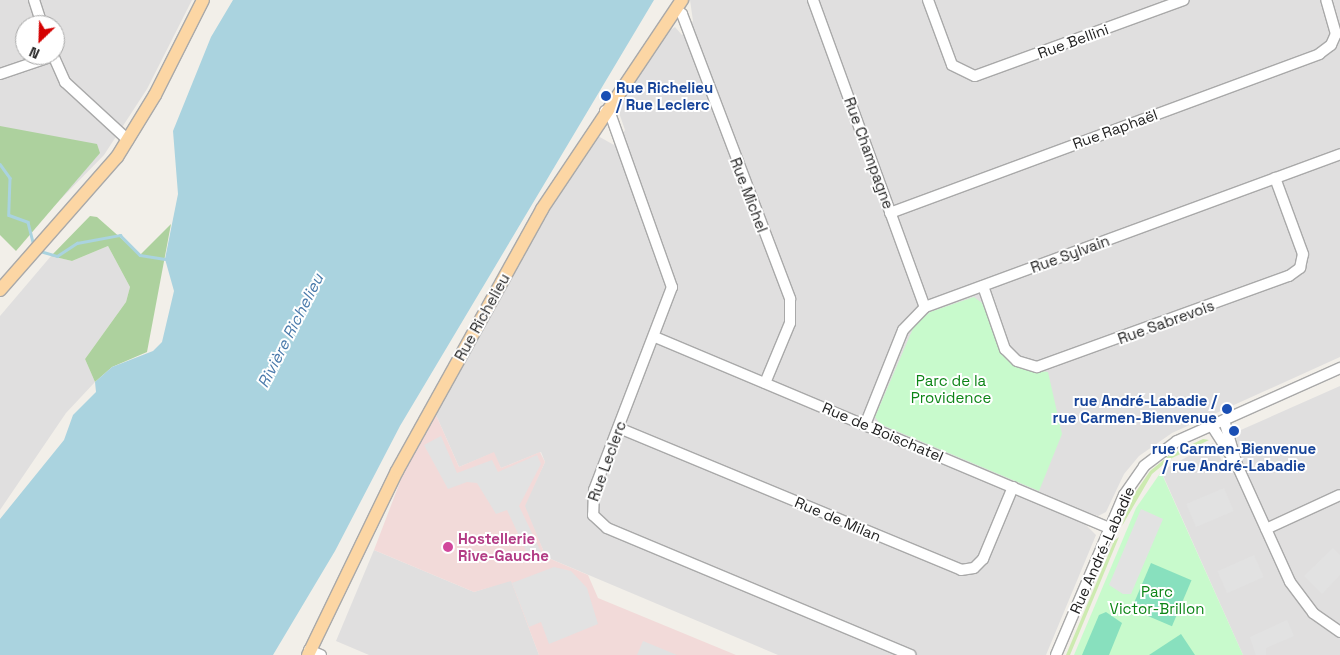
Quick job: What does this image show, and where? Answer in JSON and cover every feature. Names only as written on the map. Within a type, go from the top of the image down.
[{"type":"main road","points":[[0,290],[38,248],[128,140],[203,0]]},
{"type":"main road","name":"Rue Richelieu","points":[[310,654],[413,442],[542,209],[605,111],[679,4]]},
{"type":"street","points":[[34,0],[39,15]]},
{"type":"street","name":"Rue Champagne","points":[[813,0],[925,307]]},
{"type":"street","name":"Rue Bellini","points":[[928,0],[950,60],[961,73],[982,75],[1184,0]]},
{"type":"street","name":"Rue Raphaël","points":[[890,212],[1319,54],[1334,40],[1336,28],[1326,0]]},
{"type":"street","name":"Rue Michel","points":[[679,4],[790,299],[790,323],[765,383]]},
{"type":"street","points":[[0,74],[26,65]]},
{"type":"street","points":[[57,65],[65,82],[128,140]]},
{"type":"street","name":"Rue Leclerc","points":[[605,111],[611,116],[672,282],[671,298],[591,498],[592,512],[600,524],[910,655]]},
{"type":"street","name":"Rue Sylvain","points":[[865,424],[903,330],[925,307],[1340,154]]},
{"type":"street","name":"Rue Sabrevois","points":[[983,286],[1006,349],[1017,361],[1033,366],[1052,364],[1294,274],[1303,260],[1275,178]]},
{"type":"street","name":"Rue de Boischatel","points":[[655,337],[1110,528]]},
{"type":"street","name":"Rue André-Labadie","points":[[1056,655],[1128,487],[1144,466],[1165,448],[1340,368]]},
{"type":"street","points":[[1224,420],[1237,465],[1298,595],[1319,618],[1340,632]]},
{"type":"street","points":[[1212,426],[1223,451],[1237,465]]},
{"type":"street","name":"Rue de Milan","points":[[619,428],[961,570],[974,568],[983,559],[1013,487]]},
{"type":"street","points":[[1266,529],[1340,495]]},
{"type":"shaded area","points":[[0,0],[192,0],[147,89],[104,155],[57,203],[0,161]]},
{"type":"shaded area","points":[[690,0],[1340,0],[1340,357],[1172,433],[1139,456],[1124,474],[1106,512],[1098,516],[1089,513],[1085,524],[1096,535],[1046,655],[778,655],[546,557],[524,506],[545,462],[541,452],[501,468],[493,453],[459,467],[436,415],[558,195],[598,136],[614,145],[625,130],[617,107],[669,31],[675,27],[682,35],[693,21]]},
{"type":"shaded area","points":[[108,246],[130,287],[126,302],[85,359],[95,382],[66,413],[0,510],[0,316],[51,256],[72,261]]},
{"type":"shaded area","points":[[1340,386],[1340,655],[1243,655],[1161,471],[1213,443],[1222,461],[1240,452],[1234,433]]},
{"type":"shaded area","points":[[436,415],[459,467],[494,452],[501,468],[540,452],[545,462],[525,506],[546,557],[588,575],[598,598],[736,655],[539,655],[511,581],[474,592],[374,550],[403,474]]},
{"type":"shaded area","points":[[441,436],[457,473],[492,460],[498,472],[537,455],[541,464],[519,506],[543,556],[531,561],[507,510],[496,514],[477,483],[467,482],[448,489],[424,445]]},
{"type":"shaded area","points":[[1224,488],[1234,511],[1196,527],[1186,504]]},
{"type":"shaded area","points":[[1141,509],[1163,519],[1131,594],[1123,594],[1109,585]]},
{"type":"shaded area","points":[[1333,548],[1340,555],[1340,575],[1322,594],[1304,576]]},
{"type":"shaded area","points":[[374,550],[474,592],[511,580],[539,655],[369,655],[336,641]]},
{"type":"shaded area","points":[[1254,555],[1264,577],[1227,593],[1217,571]]},
{"type":"shaded area","points":[[554,567],[571,571],[587,588],[598,624],[549,644],[541,622],[529,627],[512,583]]},
{"type":"shaded area","points":[[1287,620],[1294,636],[1266,648],[1266,655],[1256,655],[1250,637]]},
{"type":"shaded area","points":[[643,641],[677,655],[637,655]]},
{"type":"green space","points":[[0,126],[97,144],[100,153],[16,251],[0,235]]},
{"type":"green space","points":[[90,216],[97,217],[140,255],[171,224],[147,352],[112,367],[95,382],[85,359],[126,302],[130,287],[108,246],[72,261],[51,256]]},
{"type":"green space","name":"Parc de la Providence","points":[[974,297],[982,303],[1006,359],[1023,369],[1048,372],[1062,434],[1039,491],[880,424],[875,417],[914,326],[930,312]]},
{"type":"green space","points":[[1203,439],[1209,440],[1170,459],[1152,474],[1122,526],[1131,499],[1150,471],[1171,454]]},
{"type":"green space","name":"Parc Victor-Brillon","points":[[1161,472],[1243,655],[1074,655],[1136,508]]},
{"type":"green space","points":[[1119,537],[1070,655],[1066,655],[1114,541]]},
{"type":"green space","points":[[1151,563],[1192,580],[1172,626],[1131,609]]},
{"type":"green space","points":[[1106,612],[1122,623],[1109,655],[1082,655],[1099,615]]},
{"type":"green space","points":[[1181,634],[1195,655],[1149,655]]},
{"type":"water","name":"Rivière Richelieu","points":[[233,0],[654,0],[400,426],[335,551],[273,655],[0,655],[0,519],[64,440],[73,415],[96,392],[95,382],[112,367],[153,351],[162,342],[174,291],[165,259],[178,194],[173,131],[211,37]]},
{"type":"waterway","points":[[0,164],[10,178],[9,215],[28,222],[34,246]]},
{"type":"waterway","points":[[40,251],[57,256],[77,243],[120,235],[140,255],[165,259]]},
{"type":"place","name":"Rue Richelieu / Rue Leclerc","points":[[606,96]]},
{"type":"place","name":"rue André-Labadie / rue Carmen-Bienvenue","points":[[1227,409]]},
{"type":"place","name":"rue Carmen-Bienvenue / rue André-Labadie","points":[[1234,431]]},
{"type":"place","name":"Hostellerie Rive-Gauche","points":[[448,547]]}]
